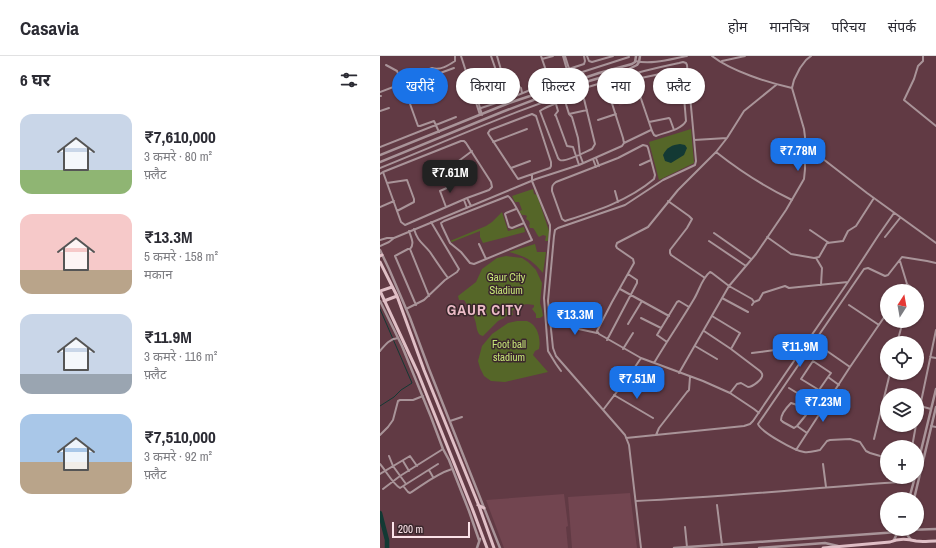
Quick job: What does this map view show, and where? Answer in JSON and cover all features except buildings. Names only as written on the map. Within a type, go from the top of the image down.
[{"type":"main road","points":[[380,262],[397,296],[426,377],[494,548]]},
{"type":"main road","points":[[392,287],[380,291],[416,374],[487,548]]},
{"type":"main road","points":[[384,301],[397,296]]},
{"type":"main road","points":[[437,402],[442,401]]},
{"type":"main road","points":[[478,505],[484,508]]},
{"type":"main road","points":[[823,548],[890,542],[894,540],[926,542],[936,541]]},
{"type":"street","points":[[441,68],[454,62],[456,59],[455,56]]},
{"type":"street","points":[[461,56],[465,68]]},
{"type":"street","points":[[491,56],[495,68]]},
{"type":"street","points":[[497,56],[506,87],[518,85],[521,88],[522,93],[528,91]]},
{"type":"street","points":[[541,56],[545,68]]},
{"type":"street","points":[[542,59],[553,56]]},
{"type":"street","points":[[564,56],[568,68]]},
{"type":"street","points":[[571,68],[584,64],[586,61],[584,56]]},
{"type":"street","points":[[587,56],[590,62],[603,57],[611,56]]},
{"type":"street","points":[[617,68],[632,64],[635,61],[636,56]]},
{"type":"street","points":[[631,68],[637,65],[640,56]]},
{"type":"street","points":[[635,61],[656,62],[687,56],[686,63],[692,109],[696,161],[695,165],[697,171]]},
{"type":"street","points":[[712,56],[737,70],[776,85],[792,88]]},
{"type":"street","points":[[721,61],[745,56]]},
{"type":"street","points":[[679,373],[729,286],[751,260],[792,200],[804,179],[804,129],[792,88],[800,68],[811,56]]},
{"type":"street","points":[[923,56],[923,61],[918,66],[914,79],[904,100],[936,126]]},
{"type":"street","points":[[589,69],[629,57]]},
{"type":"street","points":[[645,71],[683,62],[686,63]]},
{"type":"street","points":[[386,65],[393,68]]},
{"type":"street","points":[[439,132],[434,121],[418,126],[405,90],[407,85],[454,68]]},
{"type":"street","points":[[678,70],[681,71],[685,123],[674,130],[656,136],[653,134],[649,122],[636,81],[641,78],[678,70]]},
{"type":"street","points":[[380,155],[509,103],[597,74]]},
{"type":"street","points":[[597,78],[502,112],[380,163],[381,167],[553,99],[597,84]]},
{"type":"street","points":[[598,333],[597,331],[634,263],[633,259],[617,248],[617,243],[648,227],[668,201],[716,152],[744,111],[776,85]]},
{"type":"street","points":[[380,92],[392,88]]},
{"type":"street","points":[[478,104],[481,115]]},
{"type":"street","points":[[479,109],[492,104]]},
{"type":"street","points":[[579,165],[576,157],[573,147],[567,146],[555,115],[558,111],[556,104],[540,111],[558,158],[559,160],[563,161],[576,157],[592,149],[595,144],[585,104]]},
{"type":"street","points":[[566,104],[569,114],[572,117],[583,163]]},
{"type":"street","points":[[612,104],[624,138],[624,143]]},
{"type":"street","points":[[380,111],[389,108]]},
{"type":"street","points":[[569,114],[587,110]]},
{"type":"street","points":[[532,114],[535,115],[552,164],[550,168],[518,179],[510,168],[488,133],[490,130],[532,114]]},
{"type":"street","points":[[598,120],[616,114]]},
{"type":"street","points":[[380,146],[456,117]]},
{"type":"street","points":[[649,122],[669,118],[674,130]]},
{"type":"street","points":[[493,142],[528,129]]},
{"type":"street","points":[[380,246],[409,231],[536,179],[579,165],[620,147],[624,143],[651,130]]},
{"type":"street","points":[[694,140],[727,138]]},
{"type":"street","points":[[464,141],[491,182],[492,187],[489,190],[406,225],[401,222],[387,183],[381,173],[464,141]]},
{"type":"street","points":[[646,145],[648,147],[655,175],[654,179],[626,198],[600,210],[565,221],[562,219],[552,191],[552,186],[556,182],[597,166],[646,145]]},
{"type":"street","points":[[805,145],[900,218],[936,243]]},
{"type":"street","points":[[461,172],[456,163],[472,151]]},
{"type":"street","points":[[716,152],[735,167],[792,200]]},
{"type":"street","points":[[594,158],[597,166]]},
{"type":"street","points":[[640,165],[651,160]]},
{"type":"street","points":[[510,168],[530,161]]},
{"type":"street","points":[[640,548],[629,445],[625,435],[556,356],[553,348],[548,301],[554,232],[562,226],[625,205],[663,180],[695,165]]},
{"type":"street","points":[[533,174],[536,179]]},
{"type":"street","points":[[533,174],[532,181],[550,225],[544,298],[548,351],[561,371]]},
{"type":"street","points":[[387,183],[408,180],[414,202],[397,211]]},
{"type":"street","points":[[446,207],[440,191],[458,182]]},
{"type":"street","points":[[614,191],[618,202]]},
{"type":"street","points":[[509,196],[532,239],[531,241],[474,264],[470,263],[463,254],[450,244],[442,223],[476,209],[509,196]]},
{"type":"street","points":[[467,198],[476,209]]},
{"type":"street","points":[[767,237],[791,254],[807,258],[816,258],[819,256],[825,245],[843,241],[848,231],[856,226],[874,198]]},
{"type":"street","points":[[464,200],[467,208]]},
{"type":"street","points":[[380,207],[394,201]]},
{"type":"street","points":[[668,201],[692,219],[670,250],[670,253],[705,278]]},
{"type":"street","points":[[516,209],[505,214],[509,227],[512,228],[524,223]]},
{"type":"street","points":[[626,438],[744,426],[750,424],[759,413],[894,213]]},
{"type":"street","points":[[885,237],[900,218]]},
{"type":"street","points":[[406,308],[422,302],[448,278],[457,272],[458,268],[431,222]]},
{"type":"street","points":[[414,229],[418,240],[431,254],[448,278]]},
{"type":"street","points":[[810,230],[829,243]]},
{"type":"street","points":[[409,231],[413,242],[412,246],[410,249],[395,256],[416,305]]},
{"type":"street","points":[[714,233],[751,260]]},
{"type":"street","points":[[380,240],[394,238]]},
{"type":"street","points":[[413,242],[418,240]]},
{"type":"street","points":[[709,241],[746,266]]},
{"type":"street","points":[[479,244],[486,259]]},
{"type":"street","points":[[410,249],[429,296]]},
{"type":"street","points":[[380,250],[406,308],[500,548]]},
{"type":"street","points":[[880,456],[866,451],[858,440],[850,439],[827,441],[820,450],[806,452],[796,450],[770,435],[760,428],[758,424],[864,269],[868,268],[886,275],[902,257],[936,263]]},
{"type":"street","points":[[816,258],[822,268],[821,285]]},
{"type":"street","points":[[900,260],[907,284]]},
{"type":"street","points":[[654,363],[689,307],[708,273],[712,273],[729,286],[752,299],[754,302]]},
{"type":"street","points":[[607,340],[638,282],[628,274]]},
{"type":"street","points":[[752,305],[766,292],[785,286],[789,288],[848,282]]},
{"type":"street","points":[[620,289],[669,316]]},
{"type":"street","points":[[722,298],[748,312]]},
{"type":"street","points":[[380,301],[416,374]]},
{"type":"street","points":[[628,324],[642,301]]},
{"type":"street","points":[[667,342],[657,335],[661,328],[678,301],[689,307]]},
{"type":"street","points":[[796,450],[879,325],[849,305]]},
{"type":"street","points":[[712,316],[740,333],[731,349]]},
{"type":"street","points":[[641,318],[661,328]]},
{"type":"street","points":[[556,322],[574,328],[598,333],[607,340],[641,358],[730,393],[759,413]]},
{"type":"street","points":[[924,388],[936,330]]},
{"type":"street","points":[[704,331],[731,349],[762,373],[761,379],[750,388],[741,383],[737,384],[730,393]]},
{"type":"street","points":[[623,349],[633,333]]},
{"type":"street","points":[[380,352],[389,341],[394,338],[398,338]]},
{"type":"street","points":[[814,342],[850,367]]},
{"type":"street","points":[[695,346],[716,359]]},
{"type":"street","points":[[752,353],[804,346]]},
{"type":"street","points":[[930,357],[936,358]]},
{"type":"street","points":[[603,410],[641,358]]},
{"type":"street","points":[[813,361],[831,373],[828,377],[819,390],[801,379],[813,361]]},
{"type":"street","points":[[656,435],[659,428],[689,390],[690,377]]},
{"type":"street","points":[[828,377],[839,385]]},
{"type":"street","points":[[418,380],[443,449],[469,511],[479,540]]},
{"type":"street","points":[[874,439],[888,380]]},
{"type":"street","points":[[789,388],[823,409]]},
{"type":"street","points":[[923,440],[936,389]]},
{"type":"street","points":[[614,395],[654,418]]},
{"type":"street","points":[[380,435],[393,420],[398,401],[413,400],[423,396]]},
{"type":"street","points":[[797,426],[806,412],[794,403],[791,403],[781,417],[781,420],[791,427],[794,428],[797,426],[807,433]]},
{"type":"street","points":[[924,456],[936,406]]},
{"type":"street","points":[[924,407],[931,409]]},
{"type":"street","points":[[450,421],[462,416]]},
{"type":"street","points":[[931,426],[936,428]]},
{"type":"street","points":[[383,489],[400,476],[443,449]]},
{"type":"street","points":[[389,456],[393,466],[410,493],[433,477],[452,469]]},
{"type":"street","points":[[380,474],[411,456],[417,466]]},
{"type":"street","points":[[403,461],[409,471]]},
{"type":"street","points":[[380,464],[398,488],[402,488],[438,464]]},
{"type":"street","points":[[823,464],[826,487]]},
{"type":"street","points":[[429,470],[433,477]]},
{"type":"street","points":[[636,501],[686,499],[880,483]]},
{"type":"street","points":[[717,505],[722,544]]},
{"type":"street","points":[[685,527],[687,547]]},
{"type":"street","points":[[924,529],[936,529]]},
{"type":"street","points":[[674,548],[880,532]]},
{"type":"street","points":[[477,548],[479,540],[483,536]]},
{"type":"street","points":[[894,540],[896,536]]},
{"type":"street","points":[[908,536],[911,540]]},
{"type":"street","points":[[759,548],[825,543],[840,546]]},
{"type":"shaded area","points":[[680,144],[685,145],[687,148],[684,155],[671,163],[665,161],[663,155],[666,150],[672,146]]},
{"type":"shaded area","points":[[630,493],[637,548],[572,548],[568,497]]},
{"type":"shaded area","points":[[564,494],[568,526],[566,527],[568,548],[504,548],[486,500]]},
{"type":"green space","points":[[691,129],[694,163],[659,180],[649,142]]},
{"type":"green space","points":[[533,189],[534,194],[537,195],[549,231],[548,241],[545,241],[546,236],[543,235],[539,237],[533,228],[530,228],[529,221],[526,219],[527,216],[522,215],[519,211],[522,210],[519,202],[515,202],[512,196]]},
{"type":"green space","points":[[502,212],[508,231],[524,227],[525,232],[483,243],[480,237],[480,231],[452,242],[450,241],[486,226]]},
{"type":"green space","points":[[535,244],[537,252],[546,252],[543,273],[529,260],[509,252]]},
{"type":"green space","name":"Gaur City Stadium","points":[[506,256],[522,258],[536,270],[542,283],[540,303],[543,316],[536,318],[536,314],[532,309],[534,305],[522,305],[512,311],[513,315],[506,316],[498,321],[483,336],[478,332],[474,317],[469,307],[464,300],[459,300],[458,296],[476,282],[482,269],[497,258]]},
{"type":"green space","name":"Foot ball stadium","points":[[527,321],[536,329],[540,345],[539,349],[535,351],[533,355],[548,372],[505,382],[491,381],[484,376],[478,361],[482,346],[492,334],[508,323]]},
{"type":"waterway","points":[[380,309],[412,383],[380,406]]},
{"type":"waterway","points":[[380,513],[387,540],[387,548]]},
{"type":"district","name":"GAUR CITY","points":[[485,309]]}]
